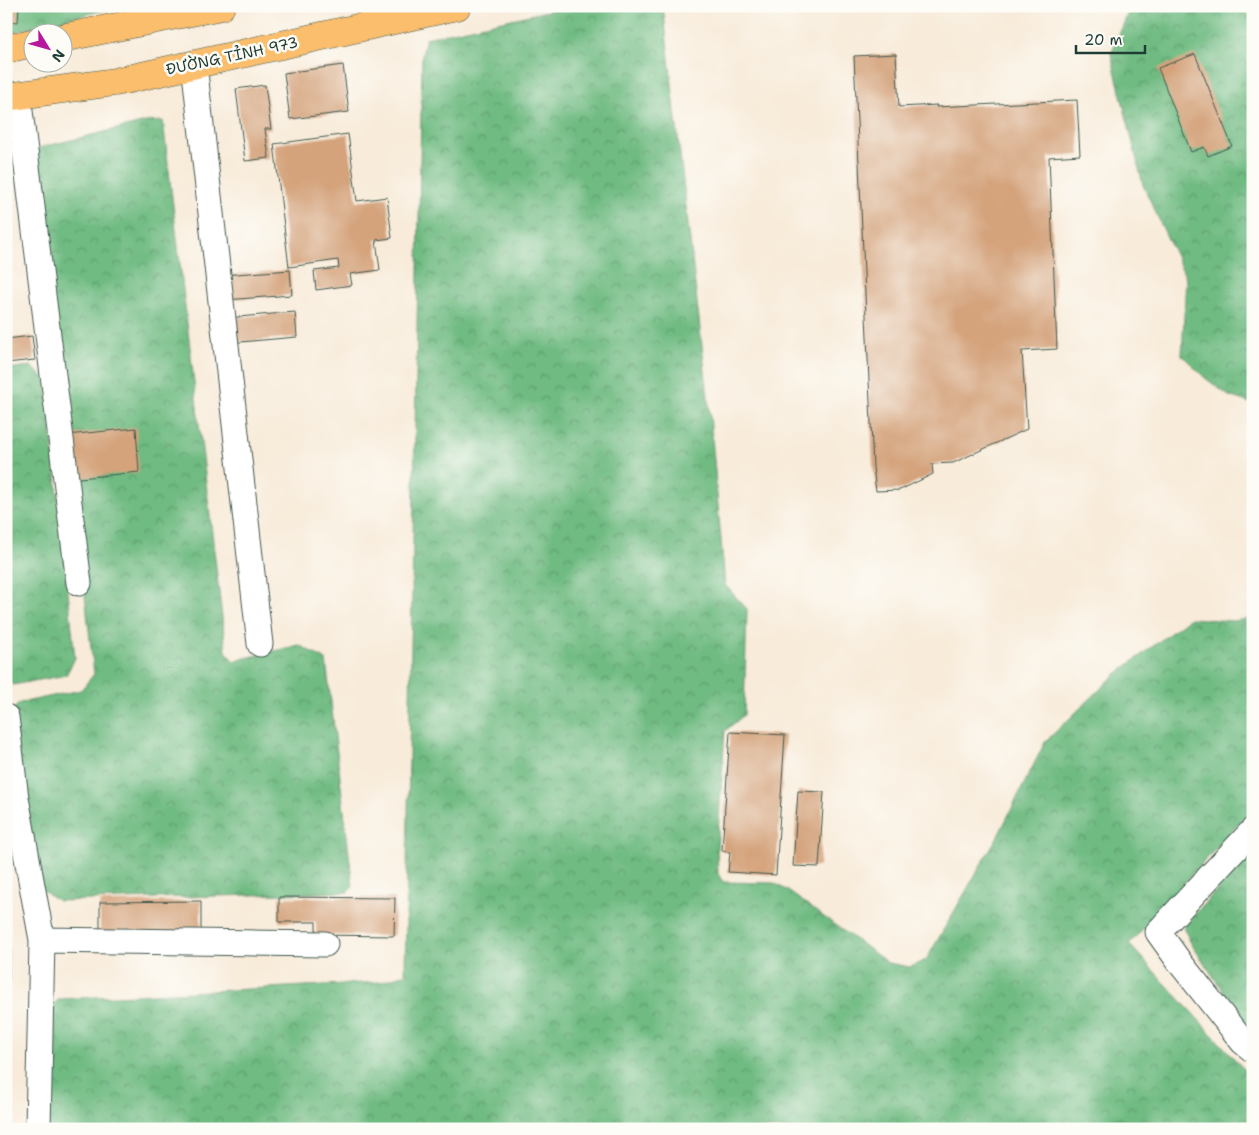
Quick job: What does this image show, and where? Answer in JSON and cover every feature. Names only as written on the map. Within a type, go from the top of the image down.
[{"type":"main road","points":[[72,36],[221,6]]},
{"type":"main road","name":"ĐƯỜNG TỈNH 973","points":[[12,96],[115,82],[457,6]]},
{"type":"main road","points":[[6,49],[22,46]]},
{"type":"street","points":[[194,64],[260,644]]},
{"type":"street","points":[[12,96],[79,583]]},
{"type":"street","points":[[6,717],[16,798],[42,940],[38,1129]]},
{"type":"street","points":[[1253,830],[1158,932],[1243,1042],[1253,1050]]},
{"type":"street","points":[[42,940],[325,944]]},
{"type":"green space","points":[[6,6],[121,6],[55,22],[22,22],[22,30],[6,34]]},
{"type":"green space","points":[[570,6],[663,6],[710,415],[725,585],[747,609],[744,715],[725,731],[717,849],[718,874],[723,882],[774,883],[888,963],[910,967],[926,960],[999,834],[1045,742],[1115,675],[1190,618],[1233,621],[1253,618],[1253,808],[1129,944],[1253,1079],[1253,1129],[48,1129],[51,1007],[59,999],[381,982],[405,974],[422,55],[426,38]]},
{"type":"green space","points":[[1131,6],[1239,6],[1253,10],[1253,404],[1229,396],[1204,377],[1182,355],[1186,278],[1143,185],[1111,54]]},
{"type":"green space","points":[[163,121],[226,651],[233,661],[299,645],[326,660],[353,887],[348,892],[58,901],[41,889],[11,711],[20,703],[81,690],[94,674],[34,149],[146,122]]},
{"type":"green space","points":[[31,366],[46,380],[75,658],[66,675],[13,685],[6,680],[6,369]]},
{"type":"green space","points":[[1253,850],[1253,1035],[1192,945],[1183,927]]},
{"type":"building","points":[[6,6],[19,6],[18,22],[6,21]]},
{"type":"building","points":[[896,54],[899,107],[1077,100],[1080,155],[1049,157],[1057,349],[1022,351],[1027,429],[953,463],[932,464],[933,474],[900,490],[876,491],[873,467],[854,56]]},
{"type":"building","points":[[1195,54],[1232,146],[1208,156],[1204,147],[1191,152],[1158,68]]},
{"type":"building","points":[[343,65],[349,112],[290,119],[284,73]]},
{"type":"building","points":[[265,85],[271,129],[265,129],[269,158],[245,161],[236,89]]},
{"type":"building","points":[[348,134],[357,201],[387,197],[392,238],[376,240],[380,270],[350,274],[352,285],[316,290],[314,271],[339,268],[338,260],[289,267],[274,144]]},
{"type":"building","points":[[290,270],[292,295],[225,300],[223,275]]},
{"type":"building","points":[[295,312],[297,337],[229,343],[227,318]]},
{"type":"building","points":[[32,336],[35,360],[6,363],[6,339]]},
{"type":"building","points":[[136,428],[139,472],[70,479],[67,435]]},
{"type":"building","points":[[730,732],[785,735],[776,875],[728,872],[730,852],[722,851]]},
{"type":"building","points":[[798,791],[824,792],[819,867],[793,866]]},
{"type":"building","points":[[279,897],[395,898],[394,936],[316,935],[316,922],[279,922]]},
{"type":"building","points":[[201,901],[201,932],[100,934],[100,902]]},
{"type":"building","points":[[6,948],[9,948],[9,981],[6,981]]}]
